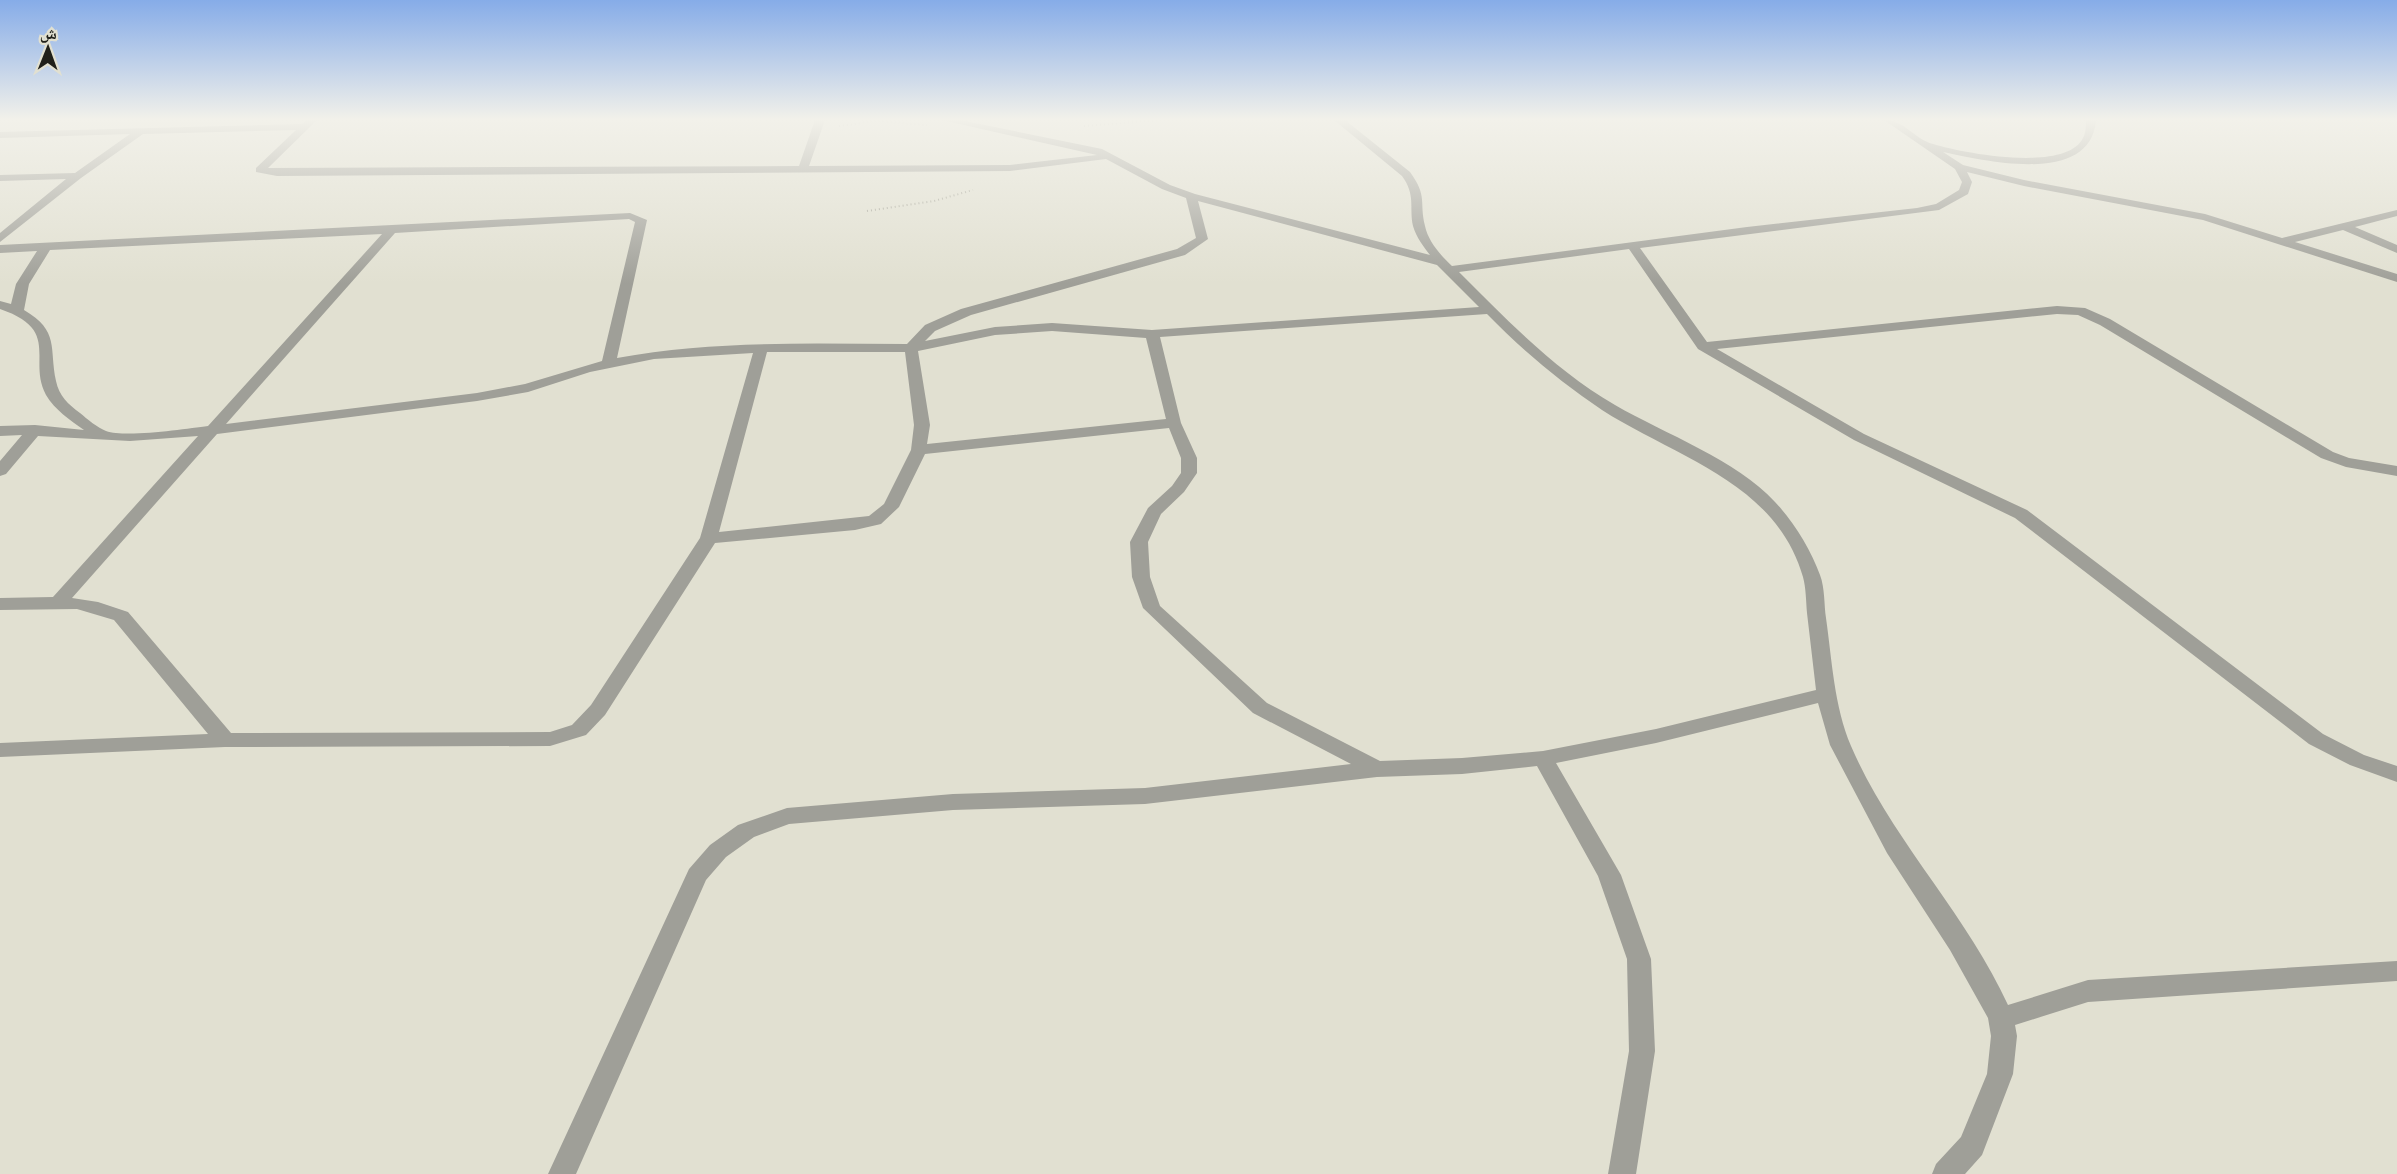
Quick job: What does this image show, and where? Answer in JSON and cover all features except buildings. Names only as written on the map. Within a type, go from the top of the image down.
[{"type":"street","points":[[1143,175],[1166,187],[1191,196],[1445,266],[1939,207],[1964,192],[1967,182],[1963,175]]},
{"type":"street","points":[[1407,175],[1414,185],[1419,205],[1421,234],[1445,266],[1528,348],[1608,407],[1752,489],[1771,507],[1797,544],[1812,578],[1826,694],[1840,745],[1898,854],[1959,943],[2001,1018],[2004,1036],[2000,1074],[1972,1146],[1946,1174]]},
{"type":"street","points":[[1991,175],[2205,217],[2397,278]]},
{"type":"street","points":[[0,178],[77,176]]},
{"type":"street","points":[[0,239],[77,176]]},
{"type":"street","points":[[911,348],[930,328],[966,312],[1195,246],[1202,239],[1202,229],[1191,196]]},
{"type":"street","points":[[2283,241],[2397,213]]},
{"type":"street","points":[[0,249],[637,217],[641,220],[609,362]]},
{"type":"street","points":[[0,221],[25,220]]},
{"type":"street","points":[[2344,226],[2397,249]]},
{"type":"street","points":[[58,602],[392,230]]},
{"type":"street","points":[[1632,245],[1703,346],[1859,437],[2021,514],[2316,739],[2357,760],[2397,774]]},
{"type":"street","points":[[18,309],[16,297],[21,284],[40,261],[45,247]]},
{"type":"street","points":[[0,305],[18,309],[39,330],[47,346],[46,377],[56,399],[102,435]]},
{"type":"street","points":[[0,431],[35,430],[149,438],[487,395],[528,388],[609,362],[654,355],[761,348],[911,348],[1020,328],[1101,328],[1152,334],[1492,310]]},
{"type":"street","points":[[1703,346],[2056,310],[2080,310],[2105,322],[2200,381],[2327,454],[2346,462],[2397,471]]},
{"type":"street","points":[[1152,334],[1174,423],[1189,458],[1189,473],[1178,489],[1154,512],[1139,542],[1141,577],[1152,608],[1260,708],[1377,769]]},
{"type":"street","points":[[0,750],[225,740],[550,739],[579,730],[598,710],[709,538],[761,348]]},
{"type":"street","points":[[709,538],[855,525],[875,520],[891,507],[919,450],[922,425],[911,348]]},
{"type":"street","points":[[919,450],[1174,423]]},
{"type":"street","points":[[0,471],[35,430]]},
{"type":"street","points":[[0,604],[58,602],[105,608],[121,615],[225,740]]},
{"type":"street","points":[[562,1174],[697,875],[718,851],[746,831],[787,816],[838,810],[953,802],[1145,796],[1377,769],[1462,766],[1543,758],[1656,736],[1826,694]]},
{"type":"street","points":[[1543,758],[1609,875],[1639,958],[1642,1051],[1622,1174]]},
{"type":"street","points":[[2001,1018],[2088,991],[2397,971]]},
{"type":"path","points":[[867,211],[906,203],[946,200],[1007,175]]}]
